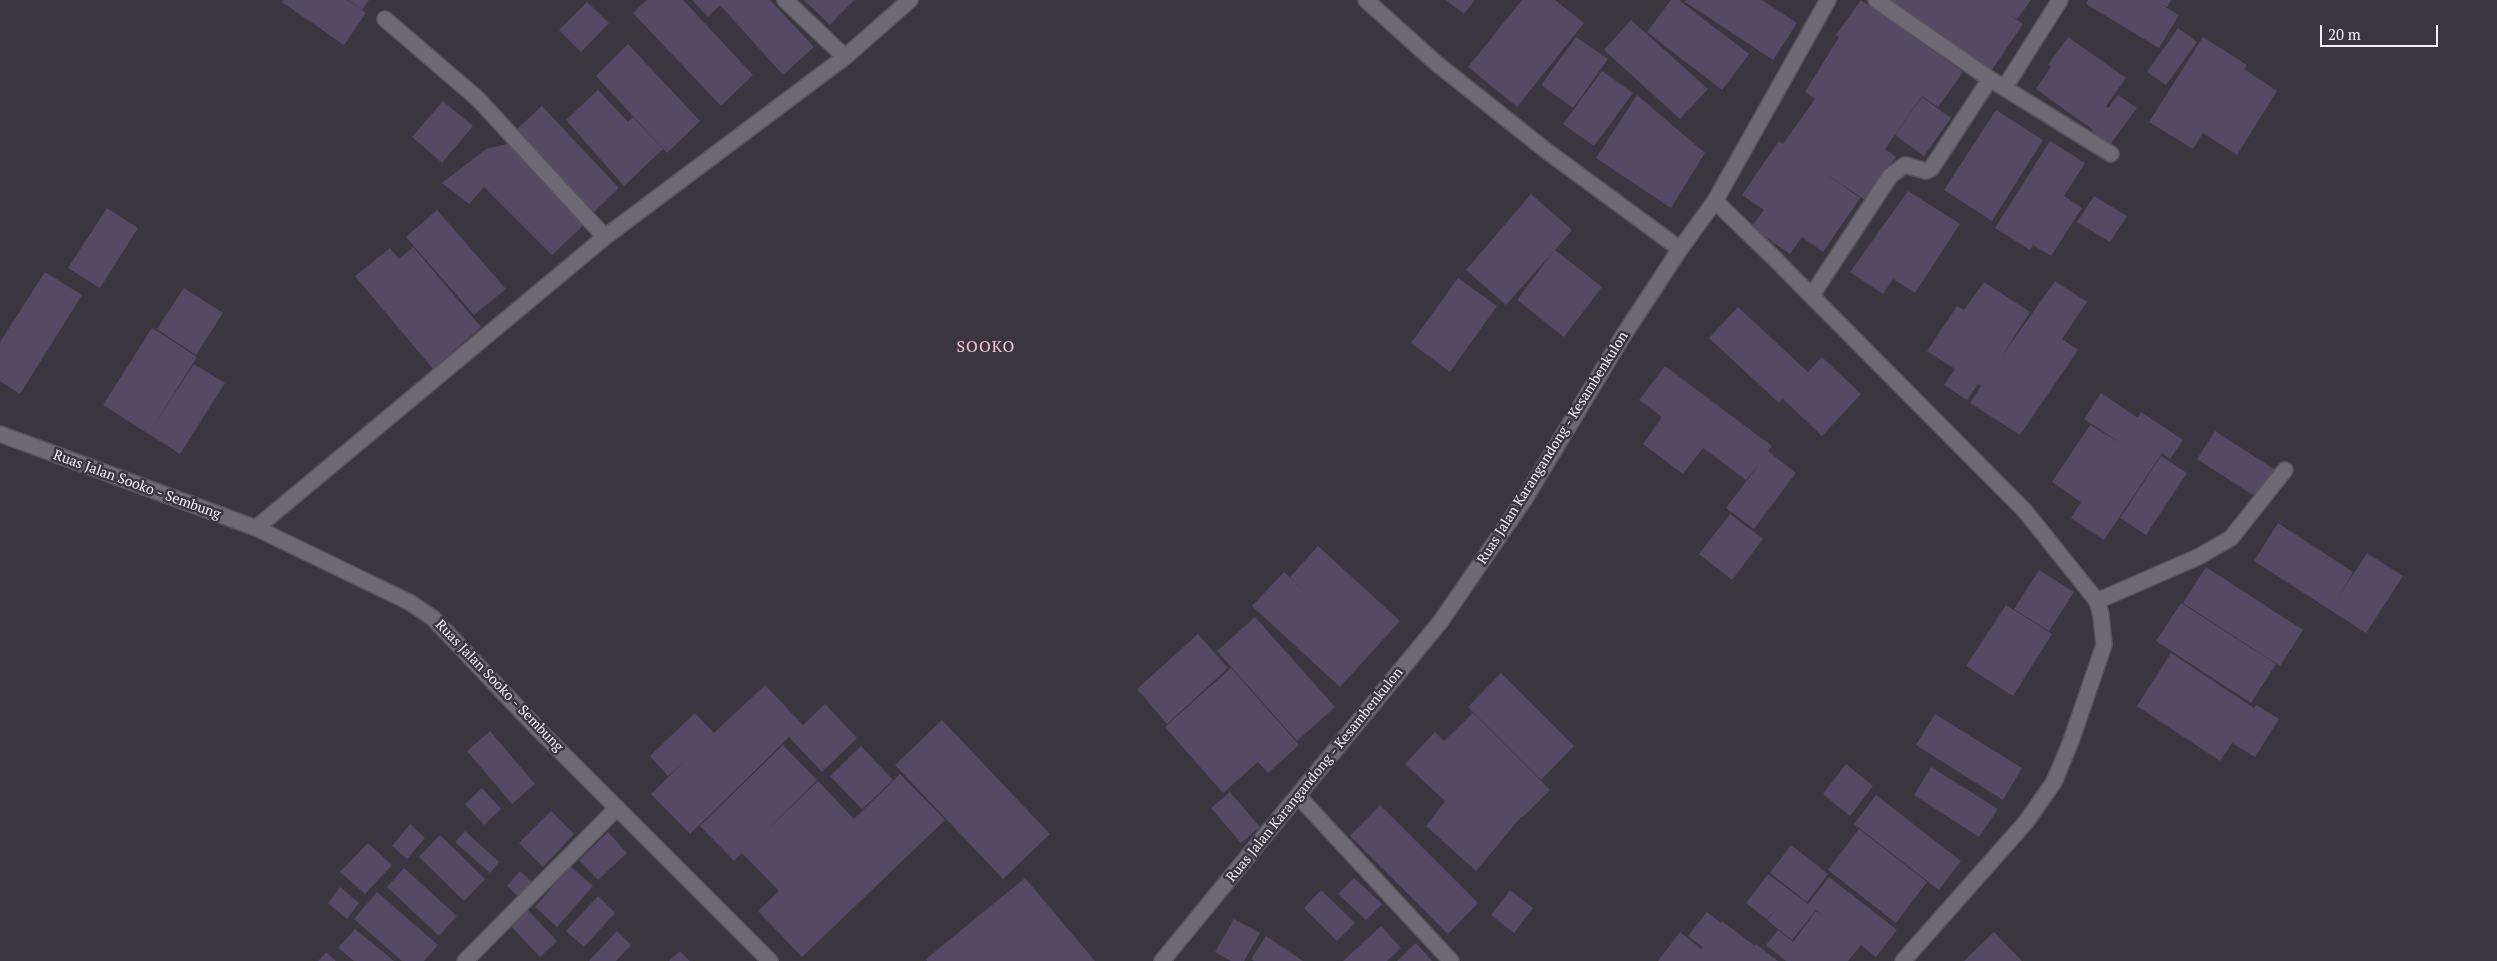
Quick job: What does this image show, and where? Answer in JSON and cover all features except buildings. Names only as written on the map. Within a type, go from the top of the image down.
[{"type":"street","points":[[785,0],[845,57]]},
{"type":"street","points":[[256,528],[605,237],[845,57],[910,0]]},
{"type":"street","points":[[1366,0],[1436,63],[1548,152],[1680,249]]},
{"type":"street","name":"Ruas Jalan Karangandong - Kesambenkulon","points":[[1162,961],[1298,797],[1366,710],[1441,621],[1524,500],[1623,336],[1680,249],[1715,201],[1828,0]]},
{"type":"street","points":[[1876,0],[1990,79],[2110,154]]},
{"type":"street","points":[[2005,87],[2060,0]]},
{"type":"street","points":[[386,19],[478,99],[605,237]]},
{"type":"street","points":[[1812,295],[1890,176],[1905,165],[1926,171],[1931,169],[1990,79]]},
{"type":"street","points":[[1715,201],[1812,295],[2025,511],[2097,601],[2104,630],[2104,645],[2071,741],[2054,782],[2026,822],[1903,961]]},
{"type":"street","name":"Ruas Jalan Sooko - Sembung","points":[[0,434],[256,528],[408,602],[433,618],[770,961]]},
{"type":"street","points":[[2097,601],[2198,556],[2231,538],[2285,470]]},
{"type":"street","points":[[1298,797],[1451,961]]},
{"type":"street","points":[[465,961],[618,808]]},
{"type":"district","name":"SOOKO","points":[[986,347]]}]
